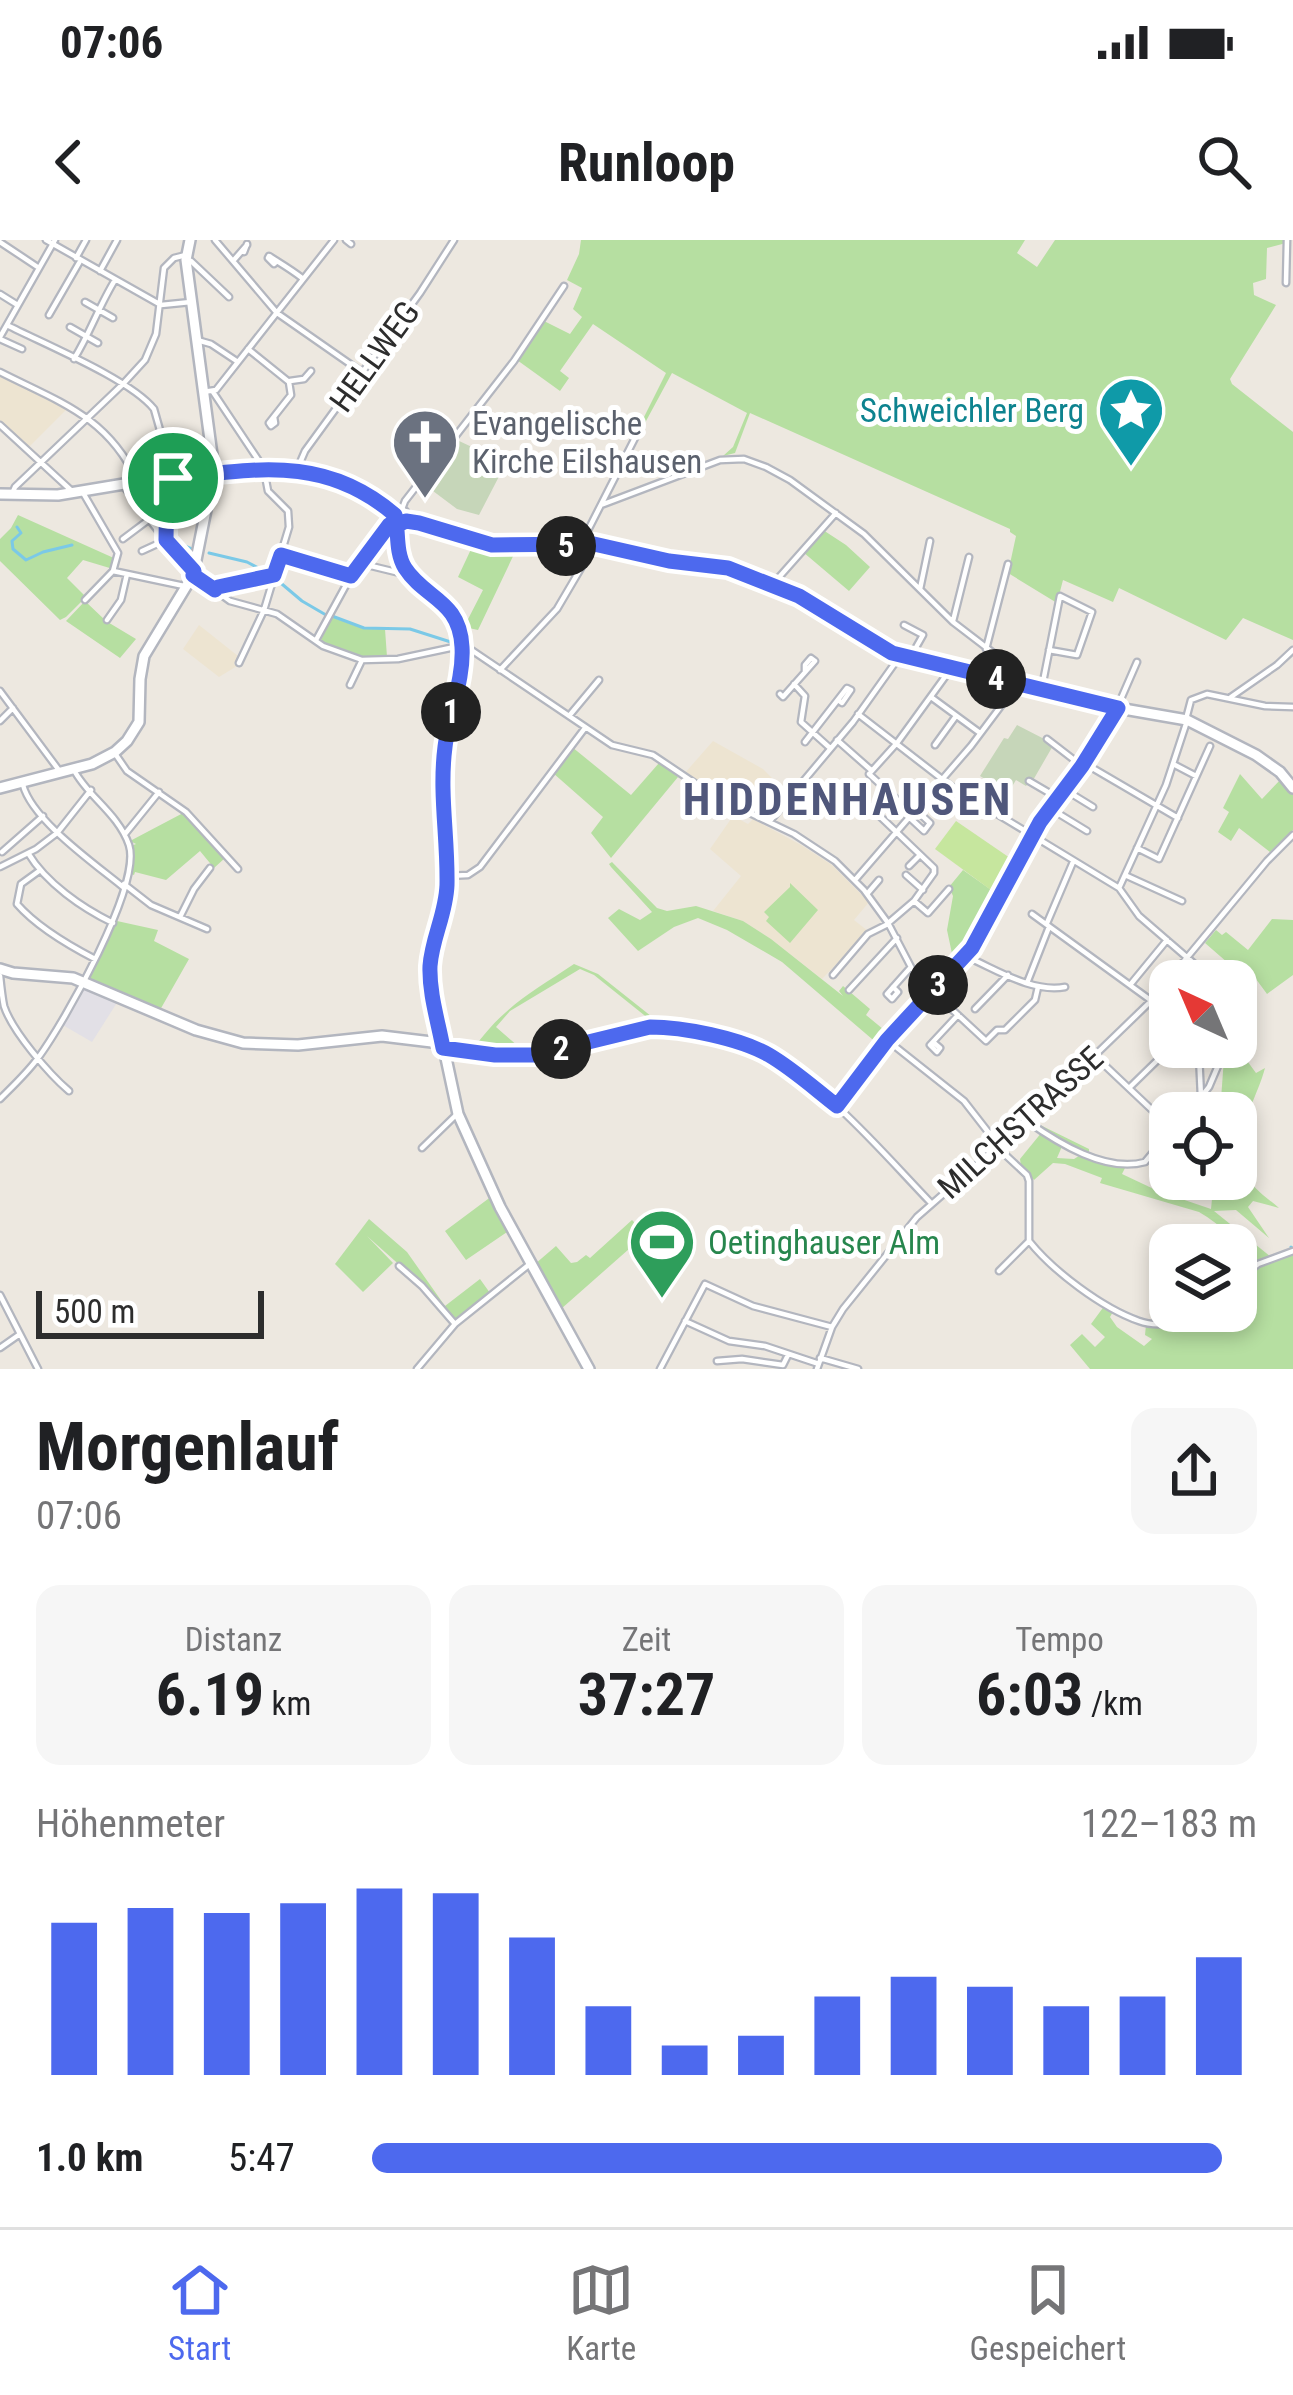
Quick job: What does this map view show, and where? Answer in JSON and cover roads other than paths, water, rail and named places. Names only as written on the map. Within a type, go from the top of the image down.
[{"type":"main road","points":[[0,788],[100,761],[131,736],[139,722],[140,672],[146,650],[194,573],[213,475],[208,392],[186,249]]},
{"type":"main road","points":[[6,494],[51,495],[264,468],[344,481],[400,518],[492,545],[585,544],[728,568],[812,603],[896,658],[1186,719],[1256,754],[1293,788]]},
{"type":"main road","points":[[400,518],[400,558],[410,574],[451,611],[463,649],[443,766],[444,914],[430,964],[443,1048],[458,1114],[500,1207],[589,1369]]},
{"type":"main road","points":[[0,973],[64,976],[196,1030],[243,1043],[298,1045],[382,1036],[443,1048]]},
{"type":"street","points":[[49,316],[86,240]]},
{"type":"street","points":[[100,271],[117,240]]},
{"type":"street","points":[[215,240],[278,313],[363,373]]},
{"type":"street","points":[[239,663],[264,610],[290,515],[268,491],[264,468],[208,392],[238,362],[334,240]]},
{"type":"street","name":"HELLWEG","points":[[296,472],[316,434],[421,293],[454,240]]},
{"type":"street","points":[[1286,283],[1287,240]]},
{"type":"street","points":[[2,332],[52,241],[161,305],[191,302]]},
{"type":"street","points":[[0,242],[40,268]]},
{"type":"street","points":[[6,494],[141,365],[151,347],[161,305],[164,268],[174,258],[186,249],[191,261],[229,297]]},
{"type":"street","points":[[233,262],[244,252]]},
{"type":"street","points":[[277,261],[304,279]]},
{"type":"street","points":[[74,359],[115,280]]},
{"type":"street","points":[[316,641],[360,563],[390,523],[400,518],[407,499],[514,361],[564,286]]},
{"type":"street","points":[[0,294],[18,305]]},
{"type":"street","points":[[85,302],[113,318]]},
{"type":"street","points":[[70,327],[98,344]]},
{"type":"street","points":[[2,332],[22,350]]},
{"type":"street","points":[[2,332],[74,359],[123,384],[154,409],[170,478],[166,540]]},
{"type":"street","points":[[197,340],[238,362]]},
{"type":"street","points":[[248,349],[289,382]]},
{"type":"street","points":[[289,382],[304,379],[311,371]]},
{"type":"street","points":[[0,372],[89,416],[124,454],[137,482]]},
{"type":"street","points":[[274,417],[288,399],[289,382]]},
{"type":"street","points":[[1,429],[78,492],[115,544],[118,553],[113,571],[85,600]]},
{"type":"street","points":[[500,670],[562,602],[601,505],[637,434]]},
{"type":"street","points":[[601,505],[700,466],[731,458],[753,461],[775,470],[864,534],[952,622],[1017,671],[1017,684],[981,734],[855,880]]},
{"type":"street","points":[[122,484],[194,573],[238,605],[284,618],[316,641],[362,660],[463,649],[617,748],[653,755],[714,796],[812,845],[855,880],[888,923],[911,967],[986,1041],[997,1030],[1005,1030],[1035,1000],[1038,987]]},
{"type":"street","points":[[773,584],[836,513]]},
{"type":"street","points":[[123,539],[149,520]]},
{"type":"street","points":[[142,551],[166,540]]},
{"type":"street","points":[[920,590],[930,541]]},
{"type":"street","points":[[281,555],[351,576]]},
{"type":"street","points":[[952,622],[970,557]]},
{"type":"street","points":[[360,563],[410,574]]},
{"type":"street","points":[[986,649],[1008,563]]},
{"type":"street","points":[[113,571],[188,587]]},
{"type":"street","points":[[107,620],[121,600],[127,574]]},
{"type":"street","points":[[215,590],[274,575]]},
{"type":"street","points":[[1041,689],[1060,596],[1092,612],[1077,655],[1049,650]]},
{"type":"street","points":[[769,822],[858,714],[896,658],[923,635],[904,625]]},
{"type":"street","points":[[1237,697],[1293,650]]},
{"type":"street","points":[[350,685],[362,660]]},
{"type":"street","points":[[837,1106],[887,1040],[965,956],[1033,835],[1118,708],[1137,662]]},
{"type":"street","points":[[913,814],[870,777],[871,770],[951,668]]},
{"type":"street","points":[[805,671],[792,686],[805,696],[801,722],[830,748]]},
{"type":"street","points":[[569,716],[599,680]]},
{"type":"street","points":[[0,691],[61,773]]},
{"type":"street","points":[[1119,888],[1173,764],[1194,698],[1207,694],[1265,706],[1293,706]]},
{"type":"street","points":[[931,697],[981,734]]},
{"type":"street","points":[[805,742],[838,700]]},
{"type":"street","points":[[0,721],[13,708]]},
{"type":"street","points":[[858,714],[944,779],[1119,888],[1139,916],[1189,960]]},
{"type":"street","points":[[934,745],[956,715]]},
{"type":"street","points":[[447,876],[468,875],[480,867],[585,728]]},
{"type":"street","points":[[1047,739],[1083,765],[1178,818]]},
{"type":"street","points":[[837,740],[871,770]]},
{"type":"street","points":[[1136,848],[1159,860],[1210,746]]},
{"type":"street","points":[[115,752],[127,771],[186,812],[238,868]]},
{"type":"street","points":[[1173,764],[1196,776]]},
{"type":"street","points":[[0,1099],[38,1059],[83,982],[113,923],[130,855],[124,835],[74,770]]},
{"type":"street","points":[[1029,781],[1058,798]]},
{"type":"street","points":[[23,782],[26,794],[57,833],[151,905],[207,929]]},
{"type":"street","points":[[0,867],[57,833],[91,790]]},
{"type":"street","points":[[1065,790],[1093,807]]},
{"type":"street","points":[[124,835],[159,792]]},
{"type":"street","points":[[833,975],[868,934],[914,901],[934,873],[865,802],[851,813]]},
{"type":"street","points":[[1050,809],[1087,831]]},
{"type":"street","points":[[10,862],[1,851],[43,815]]},
{"type":"street","name":"MILCHSTRASSE","points":[[1187,958],[1293,835]]},
{"type":"street","points":[[28,853],[39,871],[113,923]]},
{"type":"street","points":[[910,866],[920,855]]},
{"type":"street","points":[[1027,983],[1074,860]]},
{"type":"street","points":[[180,917],[210,868]]},
{"type":"street","points":[[39,871],[21,884],[17,904],[65,943],[95,959]]},
{"type":"street","points":[[906,875],[923,890]]},
{"type":"street","points":[[1125,875],[1181,901]]},
{"type":"street","points":[[867,894],[879,880]]},
{"type":"street","points":[[914,901],[928,914],[949,889]]},
{"type":"street","points":[[1032,914],[1149,999]]},
{"type":"street","points":[[849,990],[896,938]]},
{"type":"street","points":[[1130,985],[1167,940]]},
{"type":"street","points":[[965,956],[1038,987],[1065,987]]},
{"type":"street","points":[[893,987],[911,967]]},
{"type":"street","points":[[0,973],[10,1018],[38,1059],[69,1091]]},
{"type":"street","points":[[974,1009],[1008,975]]},
{"type":"street","name":"MILCHSTRASSE","points":[[818,1363],[832,1327],[854,1292],[931,1203],[1027,1121],[1149,1003]]},
{"type":"street","points":[[933,1042],[958,1015]]},
{"type":"street","points":[[443,1048],[535,1055],[650,1027],[739,1043],[768,1054],[837,1106],[931,1203]]},
{"type":"street","points":[[887,1040],[964,1101],[1027,1175],[1029,1241],[999,1271]]},
{"type":"street","points":[[1094,1056],[1149,1108]]},
{"type":"street","points":[[1129,1088],[1149,1068]]},
{"type":"street","points":[[422,1148],[458,1114]]},
{"type":"street","points":[[1027,1121],[1092,1157],[1126,1165],[1149,1157]]},
{"type":"street","points":[[1029,1241],[1081,1288],[1140,1322],[1149,1322]]},
{"type":"street","points":[[1257,1265],[1293,1251]]},
{"type":"street","points":[[418,1369],[455,1324],[531,1263]]},
{"type":"street","points":[[399,1266],[455,1324]]},
{"type":"street","points":[[660,1369],[705,1284],[754,1306],[832,1327]]},
{"type":"street","points":[[0,1295],[38,1369]]},
{"type":"street","points":[[685,1321],[728,1341],[858,1369]]},
{"type":"street","points":[[0,1348],[20,1334]]},
{"type":"street","points":[[717,1361],[783,1365],[788,1354]]},
{"type":"waterway","points":[[17,527],[21,533],[12,541],[13,549],[26,560],[72,545]]},
{"type":"waterway","points":[[170,540],[192,549]]},
{"type":"waterway","points":[[209,553],[247,562],[270,574]]},
{"type":"waterway","points":[[276,579],[326,615]]},
{"type":"waterway","points":[[332,616],[364,628],[410,629],[457,644]]},
{"type":"place","name":"Schweichler Berg","points":[[1131,469]]},
{"type":"place","name":"Evangelische Kirche Eilshausen","points":[[425,501]]},
{"type":"place","name":"Oetinghauser Alm","points":[[662,1301]]},
{"type":"district","name":"HIDDENHAUSEN","points":[[848,799]]}]
